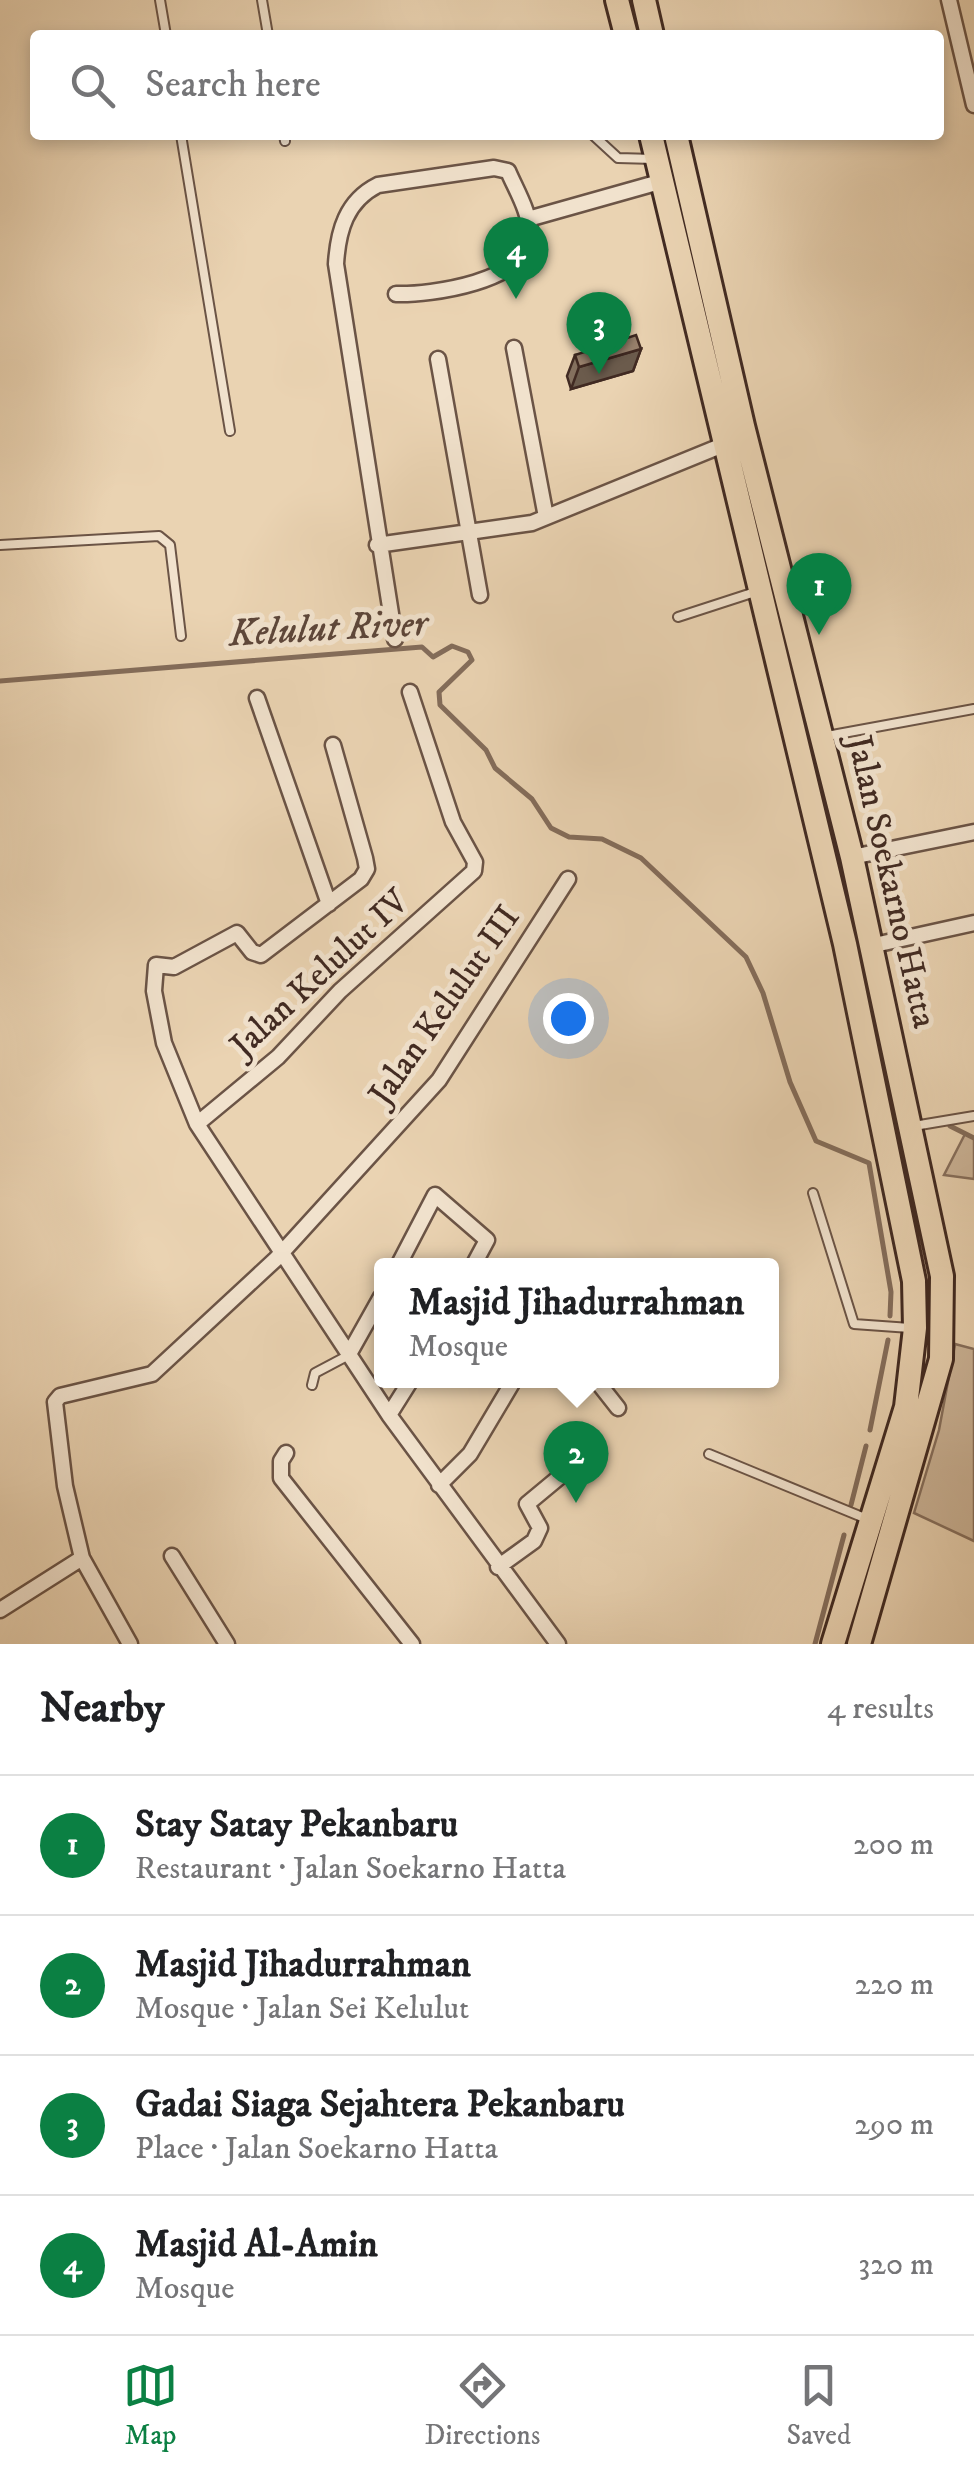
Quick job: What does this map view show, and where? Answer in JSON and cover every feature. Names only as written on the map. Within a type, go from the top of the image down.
[{"type":"main road","points":[[616,0],[625,30]]},
{"type":"main road","points":[[644,0],[651,30]]},
{"type":"main road","name":"Jalan Soekarno Hatta","points":[[652,140],[890,1151],[914,1282],[915,1328],[906,1407],[833,1644]]},
{"type":"main road","name":"Jalan Soekarno Hatta","points":[[677,140],[743,426],[852,856],[942,1276],[944,1321],[940,1359],[860,1644]]},
{"type":"main road","points":[[772,645],[798,638]]},
{"type":"street","points":[[949,0],[974,105]]},
{"type":"street","points":[[395,639],[377,545],[336,264],[338,240],[349,208],[363,192],[378,185],[494,168],[508,170],[528,219],[530,239],[524,252],[496,273],[460,288],[396,294]]},
{"type":"street","points":[[528,219],[660,170]]},
{"type":"street","points":[[514,348],[546,518]]},
{"type":"street","points":[[438,359],[480,595]]},
{"type":"street","points":[[377,545],[468,535],[546,518],[724,445]]},
{"type":"street","name":"Jalan Kelulut IV","points":[[198,1124],[278,1056],[340,991],[470,877],[476,862],[453,822],[410,692]]},
{"type":"street","points":[[257,698],[328,904]]},
{"type":"street","points":[[333,745],[367,870],[361,879],[261,955],[252,952],[238,933],[174,967],[156,966],[154,991],[164,1043],[198,1124],[389,1415],[558,1644]]},
{"type":"street","points":[[852,856],[974,832]]},
{"type":"street","name":"Jalan Kelulut III","points":[[82,1558],[65,1486],[55,1402],[60,1396],[152,1374],[284,1250],[439,1080],[568,879]]},
{"type":"street","points":[[870,946],[974,923]]},
{"type":"street","points":[[402,1258],[435,1194],[487,1240],[477,1258]]},
{"type":"street","points":[[350,1354],[374,1310]]},
{"type":"street","points":[[389,1415],[406,1388]]},
{"type":"street","points":[[438,1485],[462,1466],[510,1388]]},
{"type":"street","points":[[602,1388],[618,1408]]},
{"type":"street","points":[[286,1453],[280,1461],[281,1478],[412,1644]]},
{"type":"street","points":[[498,1566],[534,1541],[540,1528],[526,1504],[580,1460]]},
{"type":"street","points":[[172,1556],[228,1644]]},
{"type":"street","points":[[0,1610],[82,1558],[130,1644]]},
{"type":"lane","points":[[160,0],[165,30]]},
{"type":"lane","points":[[262,0],[267,30]]},
{"type":"lane","points":[[182,140],[230,431]]},
{"type":"lane","points":[[598,140],[618,158],[660,170]]},
{"type":"lane","points":[[0,544],[159,536],[170,545],[181,636]]},
{"type":"lane","points":[[678,617],[759,590]]},
{"type":"lane","points":[[822,736],[974,709]]},
{"type":"lane","points":[[909,1127],[974,1116]]},
{"type":"lane","points":[[813,1194],[854,1324],[915,1328]]},
{"type":"lane","points":[[312,1384],[316,1373],[350,1354]]},
{"type":"lane","points":[[710,1454],[871,1520]]},
{"type":"shaded area","points":[[965,1134],[974,1138],[974,1179],[944,1175]]},
{"type":"shaded area","points":[[955,1344],[974,1349],[974,1541],[914,1513],[939,1430]]},
{"type":"building","points":[[636,335],[641,349],[579,367],[575,355]]},
{"type":"waterway","name":"Kelulut River","points":[[0,681],[422,647],[433,657],[452,646],[468,652],[472,660],[439,692],[440,705],[486,750],[495,768],[532,799],[551,828],[569,837],[602,839],[641,858],[746,957],[763,993],[790,1082],[816,1141],[869,1163],[891,1292],[890,1316]]},
{"type":"waterway","points":[[950,1126],[974,1138]]},
{"type":"waterway","points":[[870,1430],[888,1340]]},
{"type":"waterway","points":[[851,1505],[866,1446]]},
{"type":"waterway","points":[[815,1644],[844,1535]]},
{"type":"place","name":"Masjid Al-Amin","points":[[516,299]]},
{"type":"place","name":"Gadai Siaga Sejahtera Pekanbaru","points":[[599,374]]},
{"type":"place","name":"Stay Satay Pekanbaru","points":[[819,635]]},
{"type":"place","name":"Masjid Jihadurrahman","points":[[576,1503]]}]
